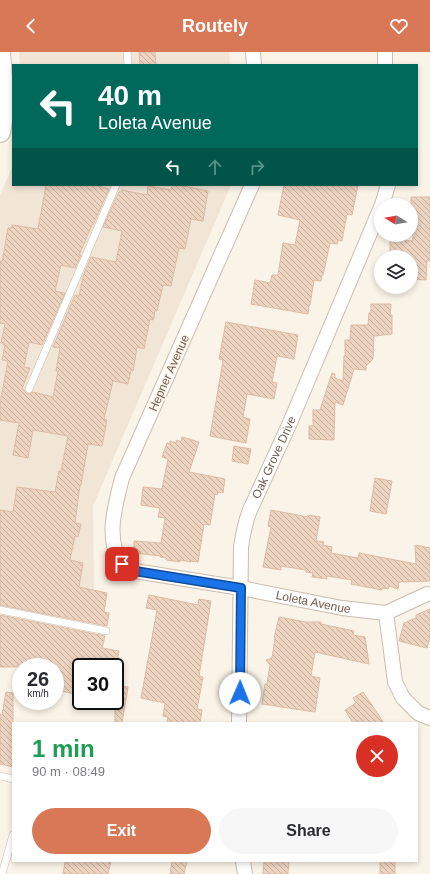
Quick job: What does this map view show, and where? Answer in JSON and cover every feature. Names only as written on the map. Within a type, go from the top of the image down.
[{"type":"street","points":[[0,52],[5,90],[0,132]]},
{"type":"street","points":[[254,52],[254,64]]},
{"type":"street","points":[[385,52],[386,64]]},
{"type":"street","name":"Hepner Avenue","points":[[122,564],[115,552],[112,533],[114,507],[122,478],[252,186]]},
{"type":"street","name":"Oak Grove Drive","points":[[384,198],[388,186]]},
{"type":"street","name":"Oak Grove Drive","points":[[239,722],[241,552],[243,533],[250,510],[289,425],[374,223]]},
{"type":"street","name":"Loleta Avenue","points":[[122,564],[135,571],[241,588],[342,608],[386,612]]},
{"type":"street","points":[[427,594],[386,612],[395,682],[403,698],[418,713],[430,718]]},
{"type":"street","points":[[243,862],[245,874]]},
{"type":"lane","points":[[127,52],[128,64]]},
{"type":"lane","points":[[29,389],[116,186]]},
{"type":"lane","points":[[0,610],[106,630]]},
{"type":"lane","points":[[0,776],[12,778]]},
{"type":"lane","points":[[2,874],[12,839]]},
{"type":"shaded area","points":[[19,52],[229,52],[230,64],[20,64]]},
{"type":"shaded area","points":[[12,167],[12,186],[231,186],[93,506],[94,589],[0,573],[0,195]]},
{"type":"building","points":[[139,52],[155,52],[156,64],[140,64]]},
{"type":"building","points":[[46,186],[98,186],[109,189],[79,255],[81,255],[75,268],[61,265],[55,291],[65,293],[42,345],[29,342],[24,367],[30,368],[22,389],[27,394],[33,392],[53,397],[58,371],[56,371],[60,348],[53,347],[75,295],[79,296],[83,276],[91,257],[116,262],[122,231],[103,227],[119,192],[122,190],[147,195],[148,186],[171,190],[172,186],[183,186],[208,191],[203,221],[191,219],[185,249],[179,248],[171,286],[163,285],[157,311],[155,310],[153,320],[150,319],[144,349],[137,347],[133,371],[131,370],[128,384],[113,381],[104,419],[107,420],[102,446],[88,444],[80,485],[75,523],[81,524],[78,537],[75,536],[70,560],[83,563],[79,587],[107,593],[104,612],[109,613],[107,626],[0,605],[0,510],[13,512],[17,487],[55,492],[68,436],[33,430],[28,458],[13,455],[19,423],[0,420],[0,403],[8,361],[2,360],[5,345],[3,345],[4,343],[1,343],[5,324],[0,323],[0,261],[2,262],[8,228],[12,228],[12,225],[38,229]]},
{"type":"building","points":[[284,186],[358,186],[352,215],[347,214],[342,241],[338,240],[337,244],[330,243],[321,281],[314,280],[308,314],[251,304],[255,280],[270,283],[272,275],[278,275],[283,243],[295,245],[300,220],[278,215]]},
{"type":"building","points":[[430,197],[430,261],[427,261],[426,280],[418,279],[418,250],[390,250],[390,242],[418,242],[418,198],[411,198]]},
{"type":"building","points":[[371,304],[391,304],[390,315],[392,315],[392,334],[374,336],[373,359],[366,366],[366,370],[354,369],[343,405],[335,402],[334,440],[309,439],[309,426],[313,426],[313,410],[320,410],[332,373],[335,374],[335,378],[343,381],[345,340],[350,340],[351,325],[368,325],[369,313],[371,313]]},
{"type":"building","points":[[226,322],[298,335],[294,359],[277,356],[272,382],[277,383],[274,399],[247,394],[243,417],[250,419],[246,443],[210,436],[223,360],[219,359]]},
{"type":"building","points":[[182,437],[199,442],[189,472],[225,479],[223,493],[218,492],[217,495],[215,494],[210,525],[204,524],[198,562],[180,560],[180,562],[166,560],[166,558],[160,557],[161,556],[134,553],[134,541],[161,543],[165,518],[158,517],[160,508],[141,505],[143,487],[162,489],[168,459],[162,457],[167,443],[170,444],[170,441],[176,443],[177,440],[181,442]]},
{"type":"building","points":[[234,446],[251,449],[248,464],[232,461]]},
{"type":"building","points":[[375,478],[392,481],[386,514],[370,511]]},
{"type":"building","points":[[271,510],[308,517],[308,515],[320,517],[316,541],[324,542],[323,545],[332,547],[331,553],[358,558],[359,553],[416,564],[415,545],[430,548],[430,581],[399,582],[398,589],[389,586],[388,589],[382,588],[382,590],[351,584],[352,580],[327,576],[327,579],[312,577],[313,573],[306,572],[306,570],[281,566],[281,570],[263,567],[271,527],[268,526]]},
{"type":"building","points":[[149,595],[198,605],[199,599],[211,601],[199,676],[203,677],[197,709],[202,710],[200,722],[167,722],[168,717],[163,716],[165,703],[141,698],[157,610],[146,608]]},
{"type":"building","points":[[430,609],[430,637],[427,648],[399,641],[404,623],[416,618],[416,615]]},
{"type":"building","points":[[0,615],[105,636],[102,648],[119,651],[118,658],[72,658],[72,693],[64,692],[64,658],[12,658],[12,667],[0,667]]},
{"type":"building","points":[[279,617],[306,622],[321,622],[321,624],[354,631],[353,635],[365,637],[369,664],[315,652],[311,676],[320,678],[315,712],[262,704],[270,665],[266,660],[272,658],[274,638]]},
{"type":"building","points":[[124,686],[128,687],[122,722],[115,722],[115,710],[124,710]]},
{"type":"building","points":[[6,692],[12,693],[12,767],[0,764],[0,714],[2,715]]},
{"type":"building","points":[[363,692],[383,722],[352,722],[345,710],[356,703],[353,698]]},
{"type":"building","points":[[65,862],[111,862],[108,874],[63,874]]},
{"type":"building","points":[[172,862],[187,862],[184,874],[170,874]]},
{"type":"building","points":[[264,862],[289,862],[288,874],[263,874]]},
{"type":"building","points":[[380,862],[395,862],[395,874],[380,874]]},
{"type":"route","points":[[122,564],[135,571],[241,588],[240,693]]}]
